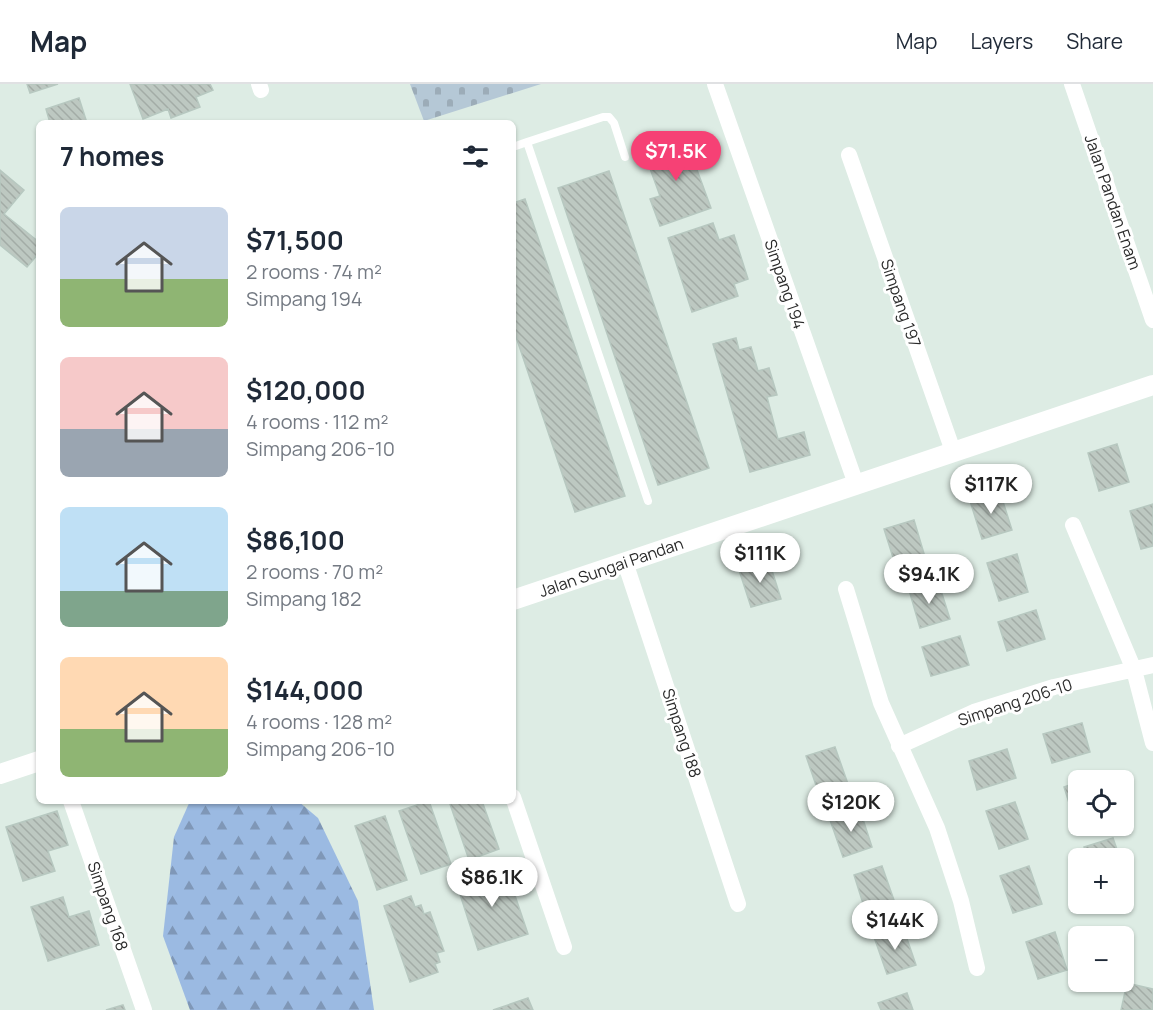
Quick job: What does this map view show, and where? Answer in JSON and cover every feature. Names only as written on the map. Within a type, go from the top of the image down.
[{"type":"street","name":"Simpang 194","points":[[715,84],[856,484]]},
{"type":"street","name":"Jalan Pandan Enam","points":[[1072,84],[1153,320]]},
{"type":"street","name":"Simpang 197","points":[[849,155],[953,451]]},
{"type":"street","name":"Jalan Sungai Pandan","points":[[516,599],[1153,384]]},
{"type":"street","points":[[1073,525],[1134,670],[1153,743]]},
{"type":"street","name":"Simpang 188","points":[[625,562],[738,904]]},
{"type":"street","points":[[846,590],[867,665],[899,746],[937,828],[961,901],[977,969]]},
{"type":"street","name":"Simpang 206-10","points":[[899,746],[974,712],[1054,687],[1153,664]]},
{"type":"street","points":[[0,774],[36,762]]},
{"type":"street","name":"Simpang 168","points":[[72,804],[144,1010]]},
{"type":"street","points":[[515,804],[564,947]]},
{"type":"lane","points":[[516,146],[609,117],[614,123],[625,157]]},
{"type":"lane","points":[[527,142],[648,501]]},
{"type":"green space","points":[[410,84],[541,84],[427,120],[424,120]]},
{"type":"green space","points":[[189,804],[302,804],[318,818],[358,901],[374,1010],[190,1010],[163,936],[174,837]]},
{"type":"building","points":[[27,84],[58,84],[30,93]]},
{"type":"building","points":[[130,84],[210,84],[213,90],[196,97],[200,107],[171,118],[168,109],[143,119]]},
{"type":"building","points":[[79,98],[86,120],[49,120],[46,109]]},
{"type":"building","points":[[685,137],[711,208],[660,226],[650,199],[660,196],[644,152]]},
{"type":"building","points":[[0,170],[24,190],[4,214],[36,240],[36,256],[27,267],[0,245]]},
{"type":"building","points":[[609,171],[709,468],[658,485],[558,188]]},
{"type":"building","points":[[525,199],[625,496],[575,512],[516,337],[516,202]]},
{"type":"building","points":[[713,223],[719,240],[734,235],[748,279],[734,284],[738,296],[692,312],[668,238]]},
{"type":"building","points":[[736,338],[739,350],[751,347],[758,371],[769,368],[777,395],[767,397],[778,439],[804,432],[810,455],[750,472],[713,344]]},
{"type":"building","points":[[1117,444],[1129,482],[1099,491],[1088,453]]},
{"type":"building","points":[[1000,492],[1012,530],[982,539],[970,501]]},
{"type":"building","points":[[1153,504],[1153,546],[1141,549],[1130,511]]},
{"type":"building","points":[[914,520],[925,557],[896,567],[884,529]]},
{"type":"building","points":[[1017,554],[1028,592],[999,601],[987,563]]},
{"type":"building","points":[[769,561],[781,599],[751,607],[739,570]]},
{"type":"building","points":[[938,581],[950,619],[920,628],[909,590]]},
{"type":"building","points":[[1036,610],[1045,639],[1007,651],[998,622]]},
{"type":"building","points":[[960,636],[969,665],[931,676],[922,647]]},
{"type":"building","points":[[1082,723],[1090,752],[1052,763],[1043,734]]},
{"type":"building","points":[[835,747],[848,784],[819,794],[806,756]]},
{"type":"building","points":[[1007,749],[1016,778],[977,790],[969,761]]},
{"type":"building","points":[[1068,786],[1068,800],[1064,787]]},
{"type":"building","points":[[1015,802],[1028,839],[999,849],[986,811]]},
{"type":"building","points":[[420,804],[430,804],[451,864],[421,874],[399,811]]},
{"type":"building","points":[[450,804],[483,804],[499,849],[469,860]]},
{"type":"building","points":[[860,810],[872,847],[843,857],[830,820]]},
{"type":"building","points":[[57,811],[68,845],[48,851],[55,871],[23,881],[6,827]]},
{"type":"building","points":[[385,816],[407,880],[377,890],[355,826]]},
{"type":"building","points":[[1113,838],[1116,848],[1084,848]]},
{"type":"building","points":[[505,866],[528,934],[478,950],[456,882]]},
{"type":"building","points":[[882,866],[895,903],[866,913],[854,875]]},
{"type":"building","points":[[1029,866],[1042,904],[1013,913],[1000,876]]},
{"type":"building","points":[[411,896],[415,907],[421,905],[424,914],[430,912],[444,951],[437,953],[440,962],[435,964],[438,972],[410,982],[384,906]]},
{"type":"building","points":[[63,897],[69,917],[89,911],[99,945],[48,961],[31,907]]},
{"type":"building","points":[[903,927],[916,965],[887,974],[874,937]]},
{"type":"building","points":[[1055,932],[1067,970],[1038,979],[1026,942]]},
{"type":"building","points":[[1134,985],[1153,989],[1153,1010],[1121,1010],[1125,992],[1134,992]]},
{"type":"building","points":[[907,993],[913,1010],[881,1010],[878,1003]]},
{"type":"building","points":[[528,998],[533,1010],[493,1010]]},
{"type":"building","points":[[123,1005],[125,1010],[106,1010]]}]
